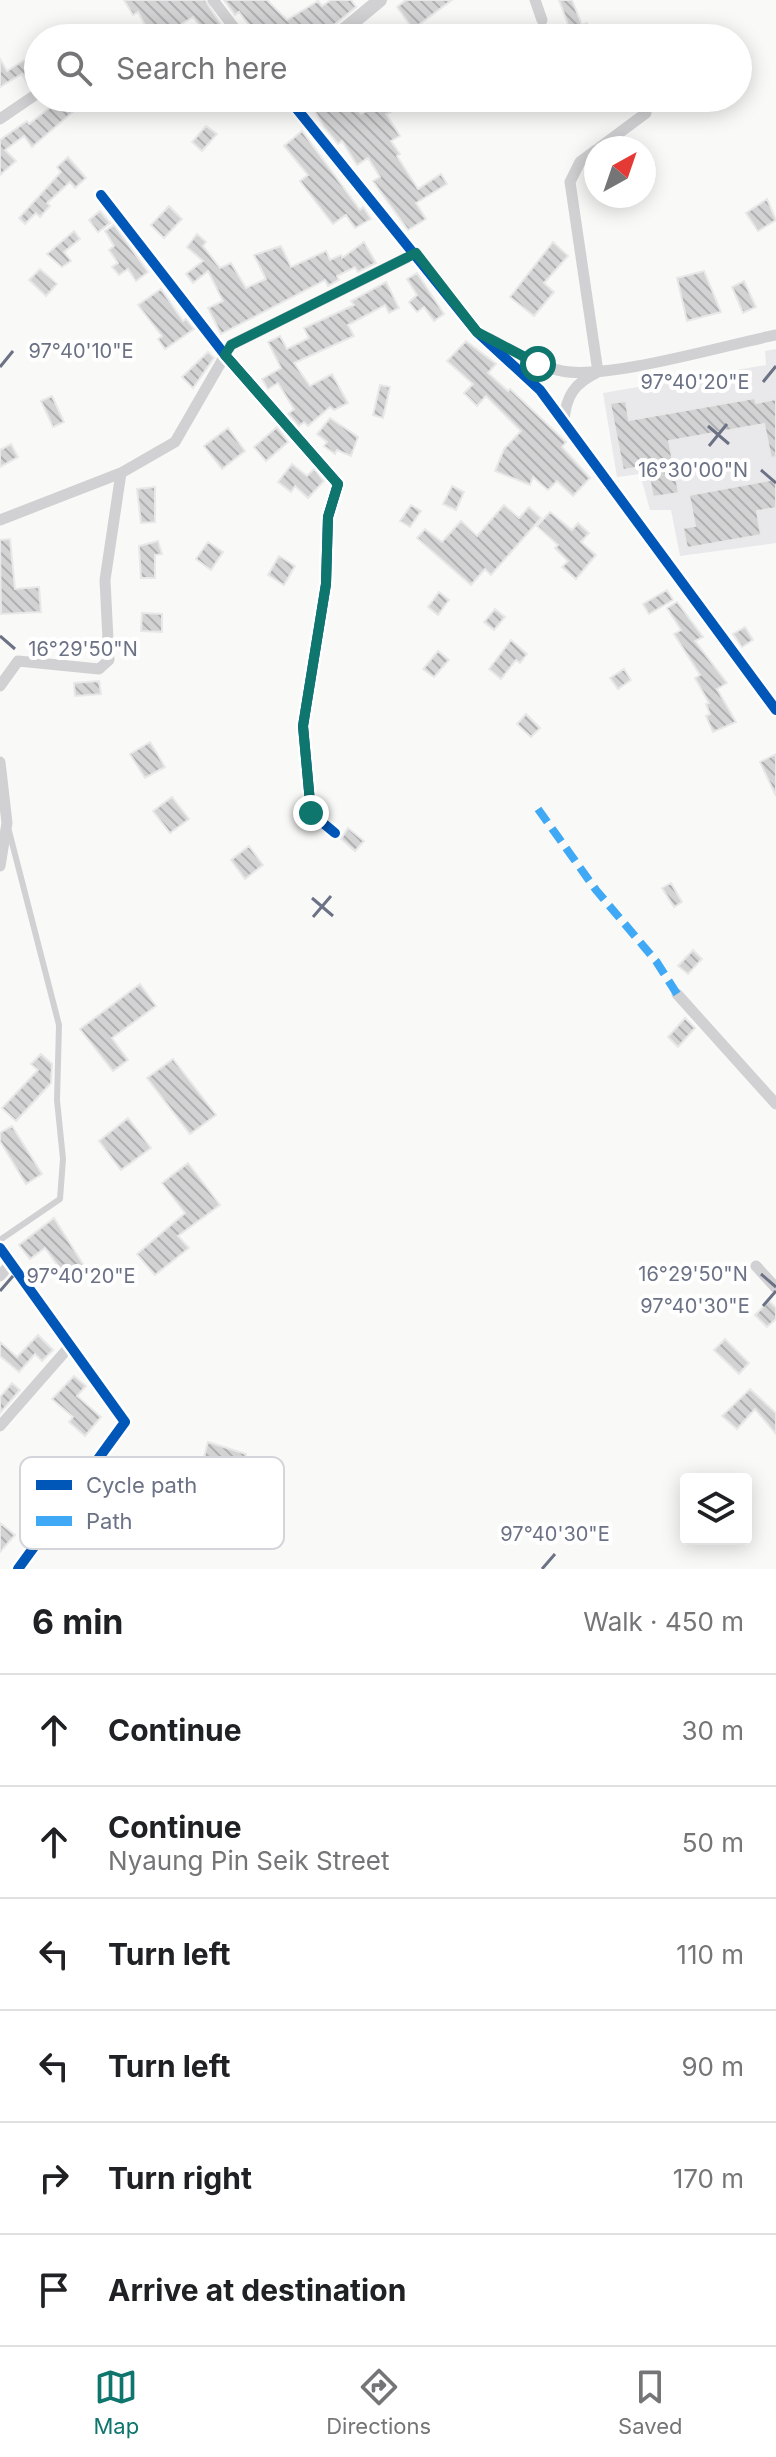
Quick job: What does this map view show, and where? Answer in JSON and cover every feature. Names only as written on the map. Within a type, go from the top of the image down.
[{"type":"street","points":[[213,0],[231,24]]},
{"type":"street","points":[[351,24],[380,0]]},
{"type":"street","points":[[535,0],[542,20]]},
{"type":"street","points":[[0,119],[24,103]]},
{"type":"street","points":[[300,112],[477,332],[540,390],[776,710]]},
{"type":"street","points":[[615,136],[646,113]]},
{"type":"street","points":[[584,159],[570,182],[598,372]]},
{"type":"street","points":[[101,195],[225,355],[338,484],[328,517],[326,584],[303,726],[311,813],[335,833]]},
{"type":"street","points":[[0,520],[121,473],[175,442],[231,345],[416,253]]},
{"type":"street","points":[[477,332],[538,364],[564,371],[598,372]]},
{"type":"street","points":[[564,421],[565,402],[578,381],[598,372],[776,335]]},
{"type":"street","points":[[0,686],[18,661],[99,669],[109,660],[105,580],[121,473]]},
{"type":"street","points":[[0,762],[7,823],[0,866]]},
{"type":"street","points":[[677,994],[776,1104]]},
{"type":"street","points":[[0,1248],[123,1416],[123,1428],[101,1457]]},
{"type":"street","points":[[0,1276],[11,1263]]},
{"type":"street","points":[[756,1266],[776,1288]]},
{"type":"street","points":[[0,1426],[70,1346]]},
{"type":"street","points":[[18,1569],[33,1549]]},
{"type":"lane","points":[[0,1240],[60,1199],[63,1159],[57,1100],[59,1025],[7,823]]},
{"type":"shaded area","points":[[776,349],[776,543],[680,556],[671,510],[650,510],[640,474],[617,477],[603,393],[766,365],[765,351]]},
{"type":"building","points":[[124,0],[205,0],[221,24],[198,24],[193,17],[182,24],[144,24],[138,12],[133,15]]},
{"type":"building","points":[[224,0],[267,0],[287,20],[318,1],[322,6],[331,0],[351,0],[356,7],[335,24],[248,24],[239,12],[235,15]]},
{"type":"building","points":[[406,0],[452,0],[420,24],[409,24],[397,7]]},
{"type":"building","points":[[559,0],[572,0],[582,24],[568,24]]},
{"type":"building","points":[[0,59],[7,71],[24,60],[24,78],[22,74],[0,87]]},
{"type":"building","points":[[44,112],[73,112],[32,147],[24,136],[5,150],[16,161],[0,175],[0,140],[27,121],[29,124]]},
{"type":"building","points":[[315,112],[391,112],[386,114],[400,136],[391,141],[418,189],[441,174],[447,184],[416,203],[426,219],[408,230],[373,181],[380,177],[368,158],[357,165],[342,141],[338,144]]},
{"type":"building","points":[[206,126],[217,134],[202,151],[192,142]]},
{"type":"building","points":[[302,131],[360,210],[363,207],[371,219],[355,228],[346,215],[333,224],[325,214],[300,181],[308,175],[284,146]]},
{"type":"building","points":[[68,157],[86,178],[75,188],[70,182],[47,203],[50,206],[40,217],[36,213],[25,224],[19,218],[61,172],[57,167]]},
{"type":"building","points":[[767,199],[776,220],[758,231],[746,213]]},
{"type":"building","points":[[169,206],[182,219],[164,238],[151,225]]},
{"type":"building","points":[[100,211],[110,223],[98,232],[89,220]]},
{"type":"building","points":[[114,225],[148,272],[136,281],[128,269],[119,275],[112,267],[118,263],[109,250],[114,246],[105,231]]},
{"type":"building","points":[[74,231],[80,239],[64,252],[71,261],[62,267],[47,254]]},
{"type":"building","points":[[197,234],[206,242],[203,246],[220,268],[231,263],[246,288],[266,279],[254,255],[281,246],[291,267],[326,251],[330,260],[341,255],[342,258],[364,242],[376,263],[358,272],[355,267],[337,276],[339,280],[328,286],[325,280],[221,334],[208,308],[223,301],[208,271],[193,283],[186,274],[203,261],[187,247]]},
{"type":"building","points":[[553,242],[568,256],[544,283],[554,292],[534,316],[510,297]]},
{"type":"building","points":[[40,269],[57,284],[46,296],[29,280]]},
{"type":"building","points":[[704,271],[721,312],[687,321],[677,278]]},
{"type":"building","points":[[417,273],[444,314],[434,321],[424,307],[417,312],[409,302],[417,295],[407,279]]},
{"type":"building","points":[[744,281],[756,307],[743,313],[732,287]]},
{"type":"building","points":[[386,282],[399,308],[389,313],[385,305],[348,325],[354,336],[294,363],[310,386],[332,374],[348,403],[334,410],[330,407],[308,426],[304,422],[299,426],[288,414],[294,409],[278,383],[268,389],[262,379],[281,368],[268,342],[280,336],[287,349],[309,338],[304,328],[354,305],[351,301]]},
{"type":"building","points":[[161,289],[183,321],[186,319],[194,329],[165,349],[158,339],[162,336],[138,305]]},
{"type":"building","points":[[466,341],[496,364],[488,373],[508,391],[510,389],[566,442],[562,447],[590,478],[573,496],[557,481],[548,490],[533,477],[530,485],[495,471],[504,449],[521,431],[486,396],[477,406],[464,393],[473,384],[447,361]]},
{"type":"building","points":[[208,352],[214,358],[193,388],[182,377]]},
{"type":"building","points":[[380,385],[390,387],[383,418],[373,415]]},
{"type":"building","points":[[52,396],[64,422],[53,427],[41,401]]},
{"type":"building","points":[[755,398],[756,403],[776,399],[776,457],[771,458],[764,424],[669,441],[679,493],[653,497],[647,466],[623,470],[610,403],[626,401],[629,420]]},
{"type":"building","points":[[330,418],[358,437],[351,456],[337,450],[335,454],[324,446],[327,442],[317,434]]},
{"type":"building","points":[[277,427],[288,442],[266,461],[254,447]]},
{"type":"building","points":[[228,428],[245,451],[222,469],[204,446]]},
{"type":"building","points":[[11,444],[18,457],[0,467],[0,450]]},
{"type":"building","points":[[292,464],[307,476],[314,469],[324,481],[308,498],[295,486],[291,492],[278,482]]},
{"type":"building","points":[[776,479],[776,508],[757,511],[761,535],[687,548],[683,528],[695,526],[689,495]]},
{"type":"building","points":[[452,486],[464,492],[456,510],[443,504]]},
{"type":"building","points":[[155,487],[155,522],[141,523],[137,489]]},
{"type":"building","points":[[411,505],[421,511],[410,527],[400,521]]},
{"type":"building","points":[[504,505],[519,518],[529,507],[541,518],[491,575],[485,569],[471,585],[417,538],[425,529],[442,542],[461,521],[477,536]]},
{"type":"building","points":[[550,512],[572,530],[578,523],[589,533],[581,542],[596,555],[576,579],[562,567],[568,561],[555,548],[558,545],[537,526]]},
{"type":"building","points":[[10,539],[15,589],[39,587],[41,612],[1,614],[0,540]]},
{"type":"building","points":[[158,541],[162,554],[155,555],[155,578],[141,578],[139,546]]},
{"type":"building","points":[[208,542],[223,552],[211,570],[196,559]]},
{"type":"building","points":[[279,556],[295,566],[284,585],[268,575]]},
{"type":"building","points":[[667,590],[673,600],[649,614],[643,604]]},
{"type":"building","points":[[439,592],[449,600],[438,615],[428,607]]},
{"type":"building","points":[[677,602],[703,637],[695,641],[727,683],[717,689],[736,722],[713,732],[706,716],[710,714],[706,704],[709,703],[695,678],[700,675],[674,634],[681,630],[667,608]]},
{"type":"building","points":[[495,609],[505,617],[494,630],[484,622]]},
{"type":"building","points":[[142,613],[162,614],[162,632],[141,631]]},
{"type":"building","points":[[745,627],[753,640],[742,647],[733,634]]},
{"type":"building","points":[[511,640],[527,654],[520,663],[516,660],[501,679],[489,669]]},
{"type":"building","points":[[438,651],[449,660],[434,677],[423,669]]},
{"type":"building","points":[[624,669],[631,680],[618,689],[610,678]]},
{"type":"building","points":[[99,681],[101,694],[75,696],[74,683]]},
{"type":"building","points":[[526,714],[540,728],[531,737],[517,724]]},
{"type":"building","points":[[150,742],[165,767],[145,778],[130,754]]},
{"type":"building","points":[[776,754],[776,796],[760,762]]},
{"type":"building","points":[[172,797],[189,819],[170,833],[153,811]]},
{"type":"building","points":[[348,828],[364,841],[355,851],[341,839]]},
{"type":"building","points":[[249,846],[263,865],[245,879],[231,860]]},
{"type":"building","points":[[671,883],[682,902],[674,907],[662,888]]},
{"type":"building","points":[[693,950],[702,959],[688,974],[678,966]]},
{"type":"building","points":[[140,984],[156,1006],[112,1038],[128,1060],[113,1071],[80,1029]]},
{"type":"building","points":[[685,1018],[695,1028],[678,1047],[668,1037]]},
{"type":"building","points":[[41,1054],[52,1064],[51,1083],[16,1121],[2,1108],[38,1070],[31,1064]]},
{"type":"building","points":[[173,1059],[216,1115],[190,1134],[147,1078]]},
{"type":"building","points":[[128,1118],[151,1148],[121,1170],[99,1141]]},
{"type":"building","points":[[12,1126],[42,1174],[26,1184],[0,1141],[0,1133]]},
{"type":"building","points":[[188,1163],[220,1205],[178,1236],[189,1248],[155,1275],[137,1254],[185,1213],[162,1183]]},
{"type":"building","points":[[54,1218],[86,1269],[69,1281],[45,1248],[30,1259],[19,1245]]},
{"type":"building","points":[[769,1301],[776,1308],[776,1319],[767,1327],[755,1315]]},
{"type":"building","points":[[38,1335],[53,1350],[42,1361],[35,1354],[19,1372],[0,1356],[0,1342],[17,1357]]},
{"type":"building","points":[[725,1339],[749,1363],[739,1374],[714,1350]]},
{"type":"building","points":[[74,1376],[86,1386],[77,1396],[101,1417],[85,1436],[69,1422],[73,1417],[52,1399]]},
{"type":"building","points":[[12,1383],[20,1390],[0,1413],[0,1397]]},
{"type":"building","points":[[750,1389],[776,1413],[776,1434],[755,1409],[737,1429],[722,1416]]},
{"type":"building","points":[[208,1442],[246,1454],[245,1457],[204,1457]]},
{"type":"building","points":[[0,1523],[15,1535],[0,1552]]},
{"type":"marked path","points":[[538,809],[596,890],[656,961],[677,994]]},
{"type":"cycle path","points":[[299,112],[477,332],[540,390],[776,710]]},
{"type":"cycle path","points":[[101,195],[225,355],[338,484],[328,517],[326,584],[303,726],[311,813],[335,833]]},
{"type":"cycle path","points":[[0,1248],[125,1422],[100,1457]]},
{"type":"cycle path","points":[[18,1569],[33,1549]]},
{"type":"route","points":[[311,813],[303,726],[326,584],[328,517],[338,484],[291,434],[225,355],[231,345],[416,253],[477,332],[538,364]]}]
